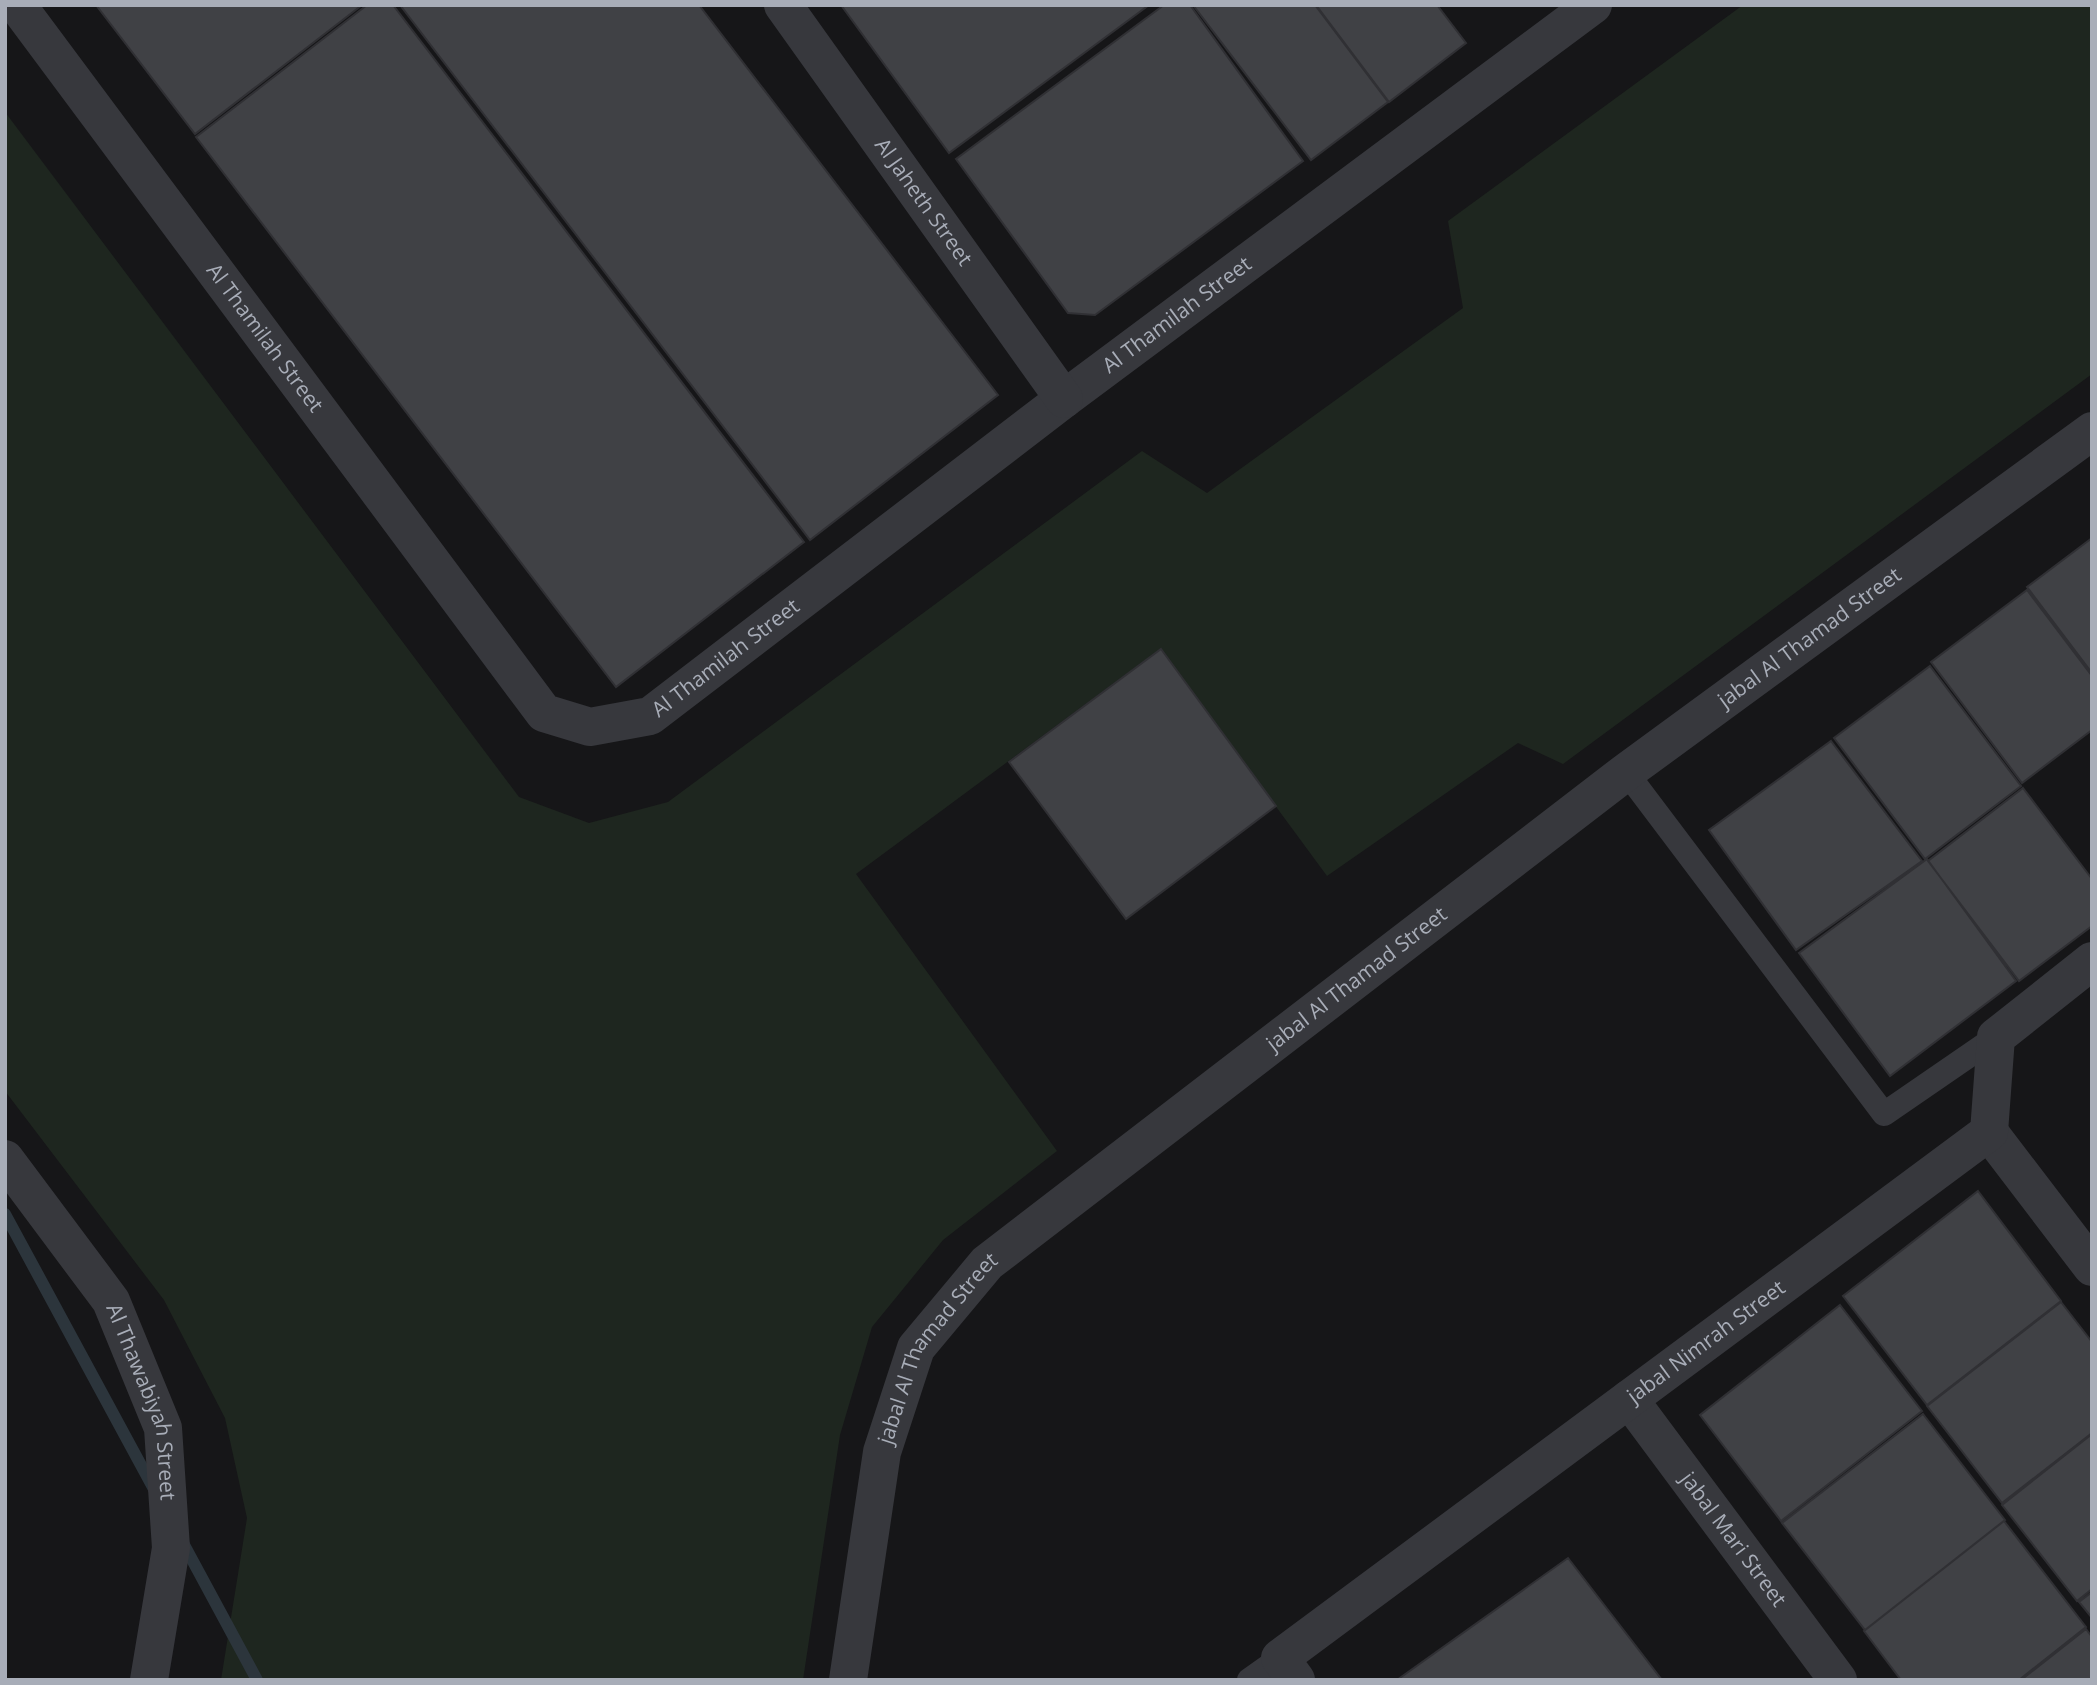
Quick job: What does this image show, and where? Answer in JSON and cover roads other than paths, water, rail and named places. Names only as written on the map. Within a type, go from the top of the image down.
[{"type":"street","name":"Al Thamilah Street","points":[[17,5],[544,713],[590,727],[650,716],[1064,399],[1593,5]]},
{"type":"street","name":"Al Jaheth Street","points":[[783,5],[1064,399]]},
{"type":"street","name":"jabal Al Thamad Street","points":[[848,1680],[882,1452],[916,1348],[987,1263],[1626,772],[2092,430]]},
{"type":"street","points":[[2092,961],[1996,1037],[1989,1132],[2092,1267]]},
{"type":"street","name":"jabal Nimrah Street","points":[[1288,1669],[1629,1399],[1989,1132]]},
{"type":"street","name":"Al Thawabiyah Street","points":[[5,1159],[111,1301],[163,1428],[171,1548],[149,1680]]},
{"type":"street","name":"jabal Mari Street","points":[[1629,1399],[1838,1680]]},
{"type":"lane","points":[[1626,772],[1884,1114],[1996,1037]]},
{"type":"lane","name":"jabal Nimrah Street","points":[[1249,1680],[1288,1669]]},
{"type":"waterway","points":[[5,1214],[155,1491]]},
{"type":"waterway","points":[[182,1541],[257,1680]]}]
